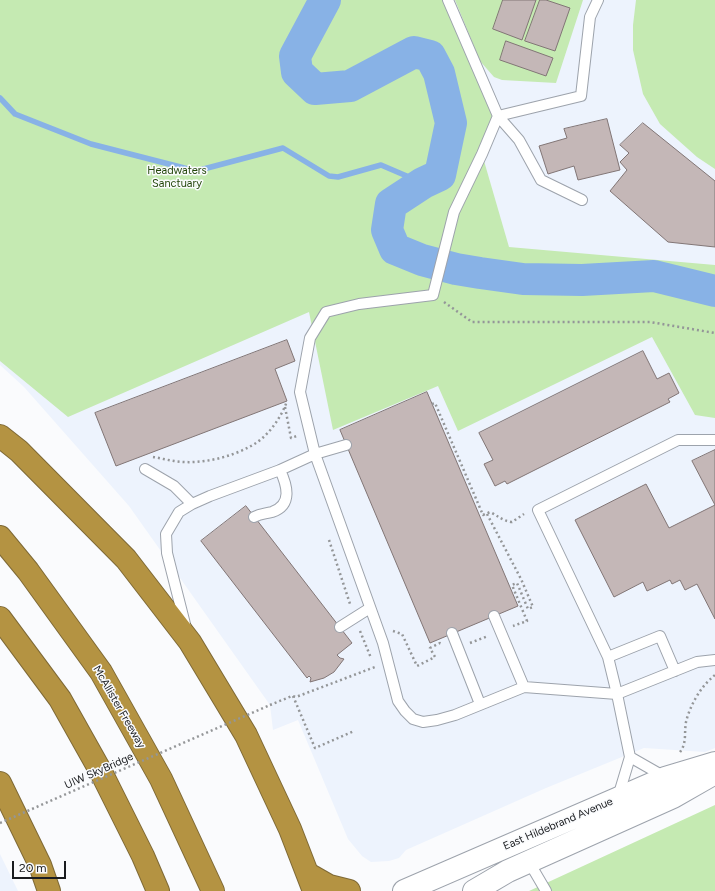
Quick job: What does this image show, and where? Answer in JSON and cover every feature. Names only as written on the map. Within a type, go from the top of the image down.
[{"type":"highway","points":[[0,436],[18,451],[126,559],[190,642],[246,735],[290,829],[311,883],[349,891]]},
{"type":"highway","name":"McAllister Freeway","points":[[0,538],[28,571],[101,672],[161,779],[214,891]]},
{"type":"highway","points":[[0,618],[60,699],[101,772],[143,856],[158,891]]},
{"type":"highway","points":[[0,783],[40,865],[49,891]]},
{"type":"main road","name":"East Hildebrand Avenue","points":[[404,891],[665,778],[715,763]]},
{"type":"main road","name":"East Hildebrand Avenue","points":[[474,891],[508,871],[673,797],[715,773]]},
{"type":"lane","points":[[448,0],[498,116],[519,140],[541,180],[582,200]]},
{"type":"lane","points":[[498,116],[581,96],[590,17],[598,0]]},
{"type":"lane","points":[[498,116],[482,154],[454,212],[433,295],[359,304],[326,312],[310,338],[300,392],[315,454],[380,636],[398,701],[413,719],[423,722],[455,715],[524,687],[617,694],[697,662],[715,660]]},
{"type":"lane","points":[[617,799],[630,757],[608,657],[538,510],[678,440],[715,440]]},
{"type":"lane","points":[[190,642],[167,553],[166,534],[179,512],[192,504],[280,470],[315,454],[346,445]]},
{"type":"lane","points":[[145,469],[174,486],[192,504]]},
{"type":"lane","points":[[254,517],[261,513],[272,512],[282,507],[287,497],[286,482],[280,470]]},
{"type":"lane","points":[[340,627],[370,608]]},
{"type":"lane","points":[[494,616],[524,687]]},
{"type":"lane","points":[[452,634],[480,704]]},
{"type":"lane","points":[[608,657],[660,636],[675,671]]},
{"type":"lane","points":[[630,757],[665,778]]},
{"type":"lane","points":[[529,862],[546,891]]},
{"type":"path","points":[[433,295],[472,322],[650,322],[715,333]]},
{"type":"path","points":[[147,454],[175,462],[202,462],[222,458],[252,446],[271,429],[285,407],[287,401]]},
{"type":"path","points":[[432,404],[435,403],[483,515],[490,512],[502,520],[512,522],[524,514]]},
{"type":"path","points":[[285,407],[291,438],[297,436],[303,460]]},
{"type":"path","points":[[380,636],[393,630],[402,634],[417,666],[435,657],[430,648],[440,643],[445,645],[448,652],[527,621],[512,585],[517,583],[528,609],[533,607],[521,579],[487,514]]},
{"type":"path","points":[[328,537],[354,618]]},
{"type":"path","name":"UIW SkyBridge","points":[[0,823],[270,705],[292,696],[296,697],[375,667],[354,618]]},
{"type":"path","points":[[678,756],[683,748],[686,723],[697,695],[715,675]]},
{"type":"path","points":[[292,696],[316,748],[354,731]]},
{"type":"shaded area","points":[[0,0],[715,0],[715,748],[705,752],[644,748],[546,788],[406,850],[399,858],[389,861],[371,862],[362,856],[348,839],[298,720],[273,730],[270,705],[129,506],[24,387],[0,365]]},
{"type":"shaded area","points":[[0,854],[18,891],[0,891]]},
{"type":"green space","name":"Headwaters Sanctuary","points":[[0,0],[448,0],[498,116],[482,154],[509,247],[715,265],[715,418],[695,415],[652,337],[458,431],[438,386],[333,430],[309,312],[68,417],[0,361]]},
{"type":"green space","points":[[455,0],[583,0],[556,83],[502,80],[494,77],[480,61]]},
{"type":"green space","points":[[636,0],[715,0],[715,169],[697,157],[660,124],[643,94],[633,50],[633,25]]},
{"type":"green space","points":[[715,805],[715,891],[529,891]]},
{"type":"building","points":[[503,0],[536,0],[522,40],[493,29]]},
{"type":"building","points":[[540,0],[546,0],[570,8],[555,51],[525,41]]},
{"type":"building","points":[[506,41],[553,58],[546,76],[500,60]]},
{"type":"building","points":[[607,119],[620,170],[578,180],[574,166],[548,174],[539,146],[567,138],[564,129]]},
{"type":"building","points":[[643,123],[715,181],[715,247],[668,242],[610,191],[627,170],[620,162],[629,153],[620,145]]},
{"type":"building","points":[[287,340],[295,361],[275,369],[287,401],[116,466],[95,413]]},
{"type":"building","points":[[643,351],[657,379],[669,373],[679,393],[668,399],[670,402],[507,484],[505,481],[495,486],[484,464],[493,460],[479,433]]},
{"type":"building","points":[[427,392],[518,606],[430,643],[340,430]]},
{"type":"building","points":[[715,450],[715,505],[692,461]]},
{"type":"building","points":[[646,484],[669,528],[715,505],[715,619],[697,584],[685,590],[680,580],[672,584],[670,580],[647,591],[643,582],[614,597],[575,520]]},
{"type":"building","points":[[246,506],[352,643],[337,655],[344,659],[334,672],[324,678],[310,682],[311,678],[309,676],[307,678],[201,541]]},
{"type":"waterway","points":[[325,0],[295,56],[297,72],[315,89],[350,86],[414,52],[430,56],[439,73],[451,123],[440,175],[423,183],[391,204],[387,230],[395,249],[422,260],[456,269],[523,279],[582,280],[654,276],[715,291]]},
{"type":"waterway","points":[[0,98],[15,114],[91,144],[196,171],[283,148],[329,176],[338,177],[381,165],[423,183]]}]
